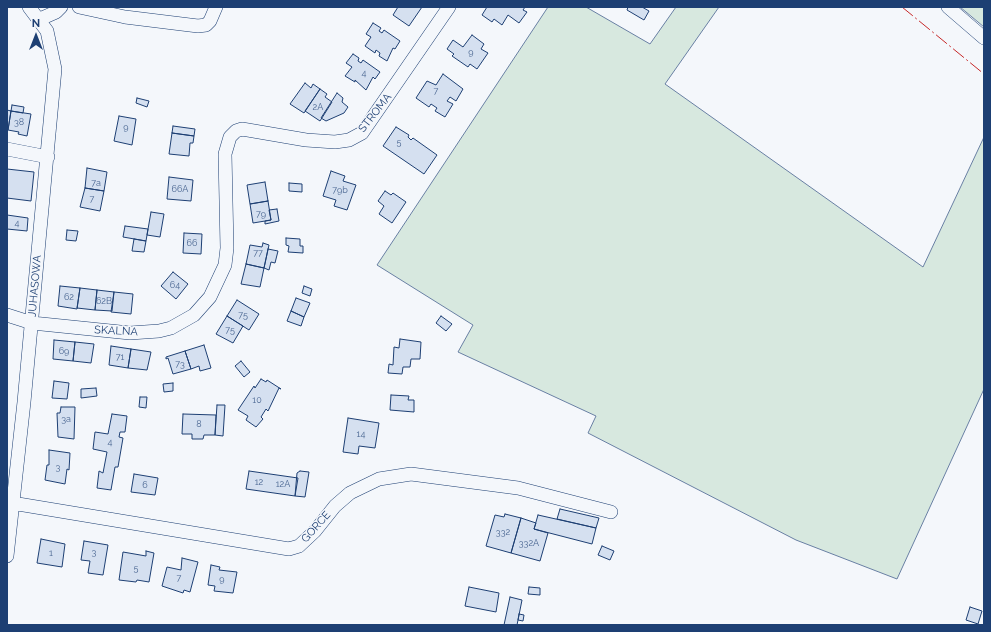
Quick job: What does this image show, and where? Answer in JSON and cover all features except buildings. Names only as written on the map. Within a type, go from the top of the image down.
[{"type":"street","name":"JUHASOWA","points":[[7,556],[12,503],[11,481],[32,323],[55,69],[47,31],[40,19],[29,7]]},
{"type":"street","points":[[40,19],[56,12],[60,7]]},
{"type":"street","points":[[79,7],[125,17],[198,26],[206,25],[210,21],[216,7]]},
{"type":"street","name":"STROMA","points":[[236,131],[252,129],[306,140],[335,142],[349,140],[358,135],[372,120],[449,7]]},
{"type":"street","points":[[948,7],[984,38]]},
{"type":"street","name":"SKALNA","points":[[7,315],[32,323],[130,333],[160,331],[171,328],[194,315],[210,297],[225,265],[225,154],[228,140],[236,131]]},
{"type":"street","points":[[7,149],[48,156]]},
{"type":"street","name":"GORCE","points":[[12,503],[289,549],[299,546],[335,506],[350,494],[379,479],[411,474],[518,488],[611,512]]},
{"type":"shaded area","points":[[548,7],[586,7],[650,44],[676,7],[719,7],[665,84],[923,267],[984,137],[984,389],[897,579],[796,540],[588,433],[596,416],[458,352],[473,325],[377,265]]},
{"type":"shaded area","points":[[960,7],[984,7],[984,27]]},
{"type":"power","points":[[902,7],[984,74]]}]
